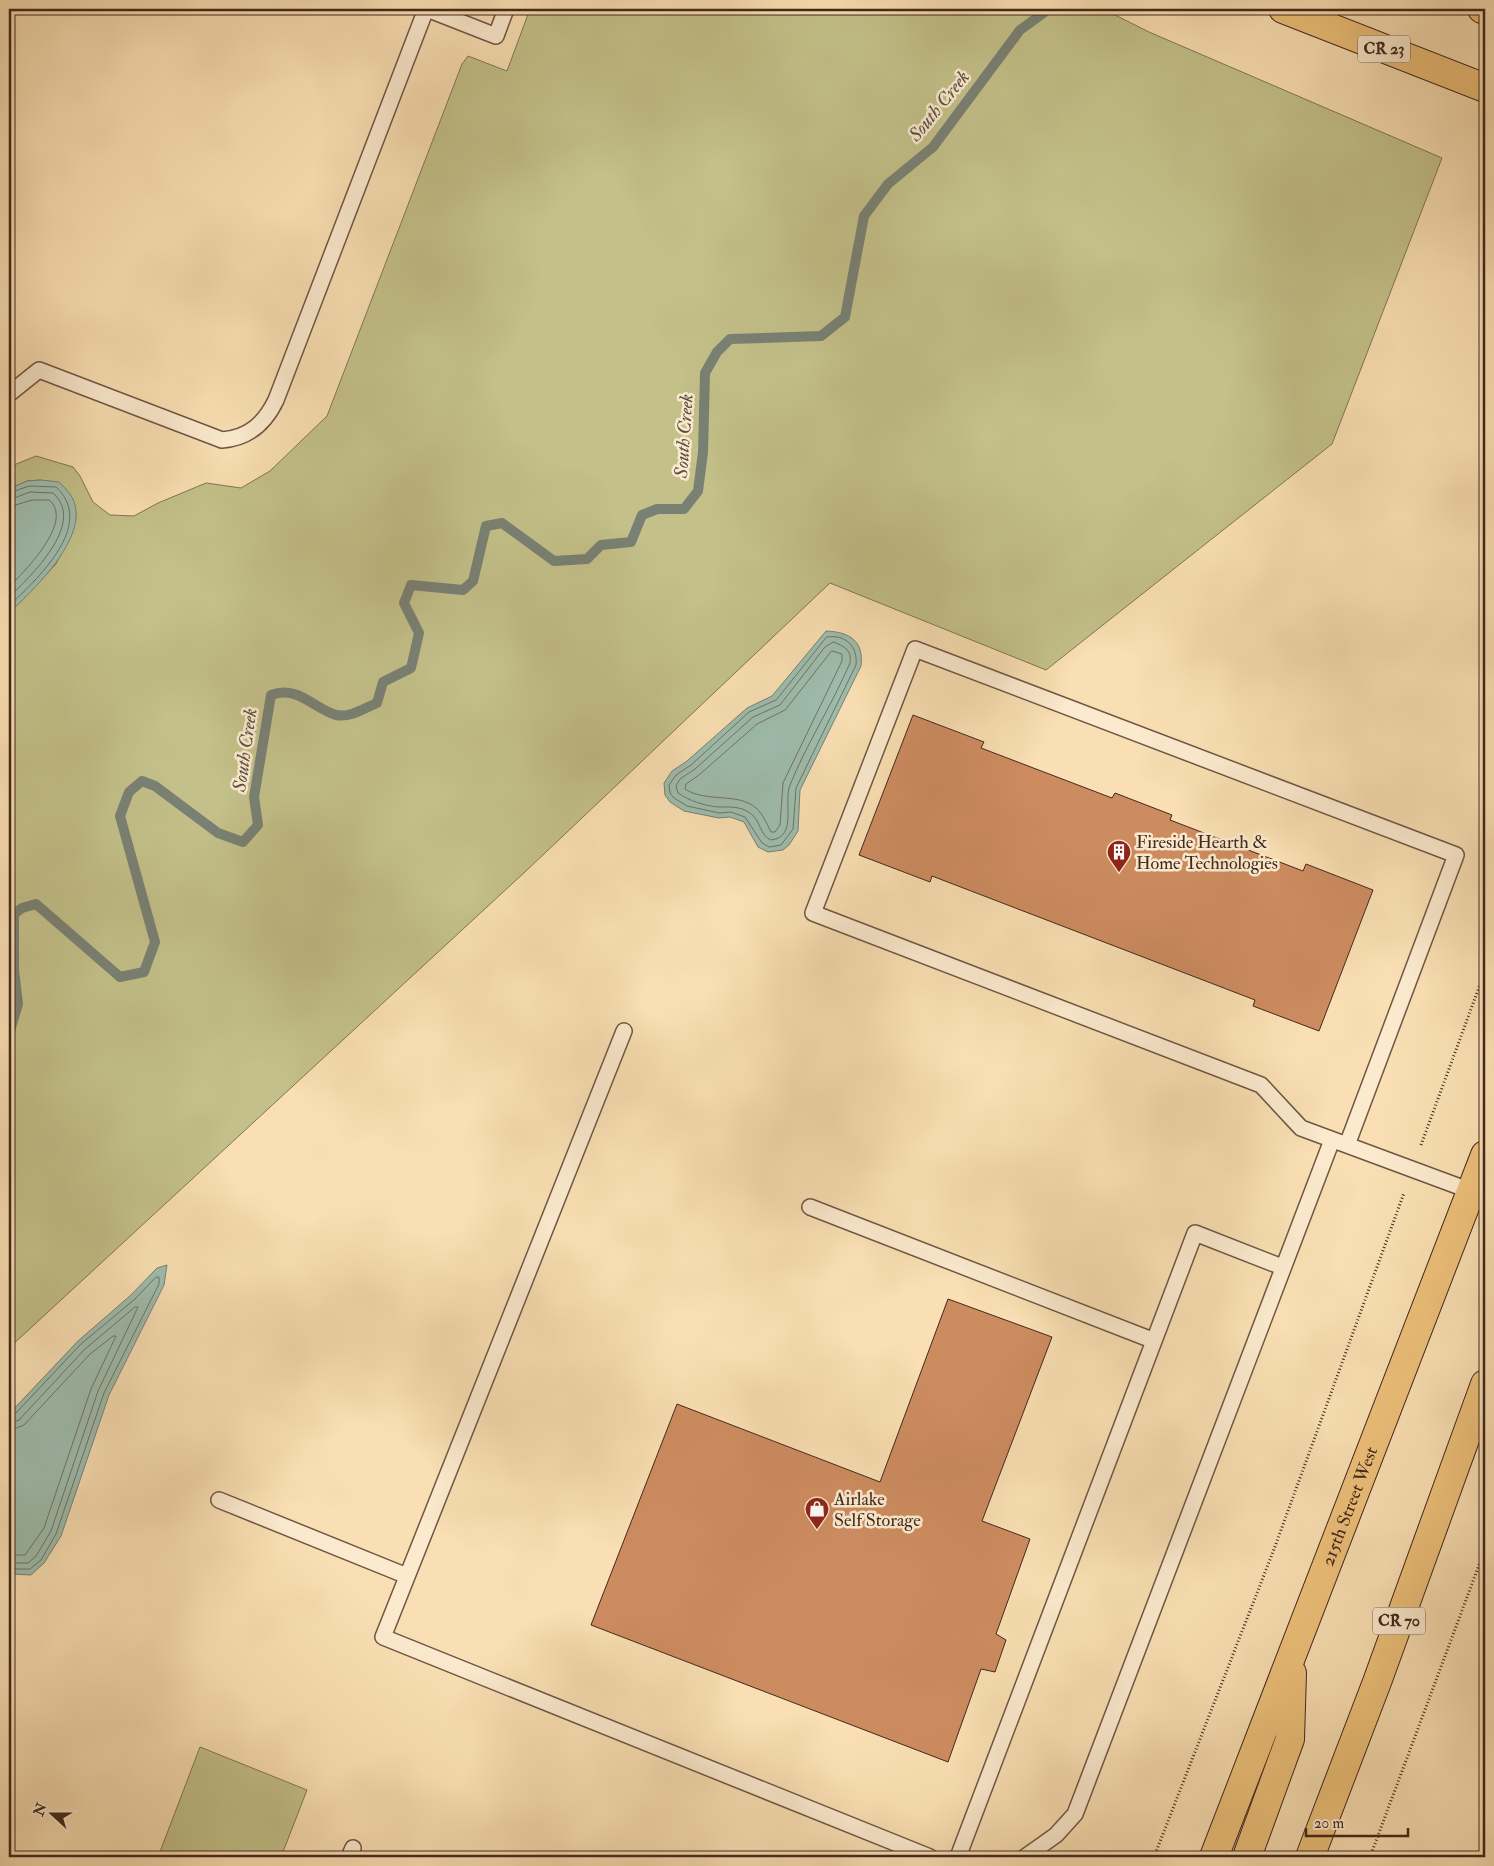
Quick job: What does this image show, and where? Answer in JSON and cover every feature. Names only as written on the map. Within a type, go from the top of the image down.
[{"type":"main road","name":"CR 23","points":[[1283,9],[1485,88]]},
{"type":"main road","name":"215th Street West","points":[[1214,1857],[1485,1155]]},
{"type":"main road","name":"CR 70","points":[[1310,1857],[1377,1682],[1485,1384]]},
{"type":"main road","points":[[1247,1857],[1290,1739],[1292,1654]]},
{"type":"lane","points":[[9,394],[39,370],[222,440],[236,439],[260,425],[276,400],[426,9],[496,36],[506,9]]},
{"type":"lane","points":[[1346,1145],[1456,855],[915,649],[813,913],[1260,1085],[1301,1128],[1332,1140],[1471,1192]]},
{"type":"lane","points":[[624,1031],[383,1637],[930,1857]]},
{"type":"lane","points":[[1024,1857],[1056,1835],[1075,1814],[1332,1140]]},
{"type":"lane","points":[[810,1207],[1152,1340]]},
{"type":"lane","points":[[958,1857],[1152,1340],[1195,1233],[1282,1267]]},
{"type":"lane","points":[[219,1500],[407,1576]]},
{"type":"path","points":[[1154,1857],[1273,1552],[1485,971]]},
{"type":"path","points":[[1370,1857],[1485,1549]]},
{"type":"shaded area","points":[[530,9],[1103,9],[1149,32],[1442,158],[1332,444],[1046,670],[830,583],[526,871],[9,1348],[9,613],[56,564],[72,531],[41,480],[27,481],[9,489],[9,467],[36,456],[73,467],[80,476],[93,502],[110,515],[134,516],[158,503],[206,483],[241,488],[270,471],[327,416],[462,64],[468,56],[507,71]]},
{"type":"shaded area","points":[[200,1747],[307,1790],[281,1857],[158,1857]]},
{"type":"water","points":[[27,481],[59,482],[70,494],[76,509],[75,525],[68,542],[46,575],[9,613],[9,489]]},
{"type":"water","points":[[826,631],[842,633],[858,644],[861,666],[800,790],[798,831],[789,845],[783,850],[768,852],[758,847],[744,822],[730,817],[719,818],[684,811],[670,802],[665,795],[664,783],[672,771],[687,761],[747,708],[772,696]]},
{"type":"water","points":[[167,1265],[164,1285],[109,1395],[61,1536],[44,1563],[31,1575],[9,1574],[9,1414],[78,1341],[131,1295],[157,1268]]},
{"type":"building","name":"Fireside Hearth & Home Technologies","points":[[913,715],[984,742],[981,748],[1112,798],[1115,793],[1172,815],[1170,820],[1303,871],[1306,864],[1373,890],[1319,1031],[1253,1006],[1255,1000],[932,876],[930,882],[859,855]]},
{"type":"building","name":"Airlake Self Storage","points":[[948,1299],[1052,1337],[982,1521],[1030,1539],[996,1634],[1006,1640],[995,1672],[981,1669],[948,1762],[591,1625],[677,1404],[880,1482]]},
{"type":"waterway","name":"South Creek","points":[[9,1034],[18,1004],[14,970],[14,914],[22,908],[36,904],[120,977],[144,972],[155,942],[120,816],[129,792],[142,781],[155,786],[218,833],[243,842],[258,825],[254,797],[271,695],[281,693],[297,695],[328,712],[341,716],[357,712],[377,703],[383,682],[411,668],[419,633],[404,603],[411,585],[463,590],[473,581],[486,526],[502,523],[554,561],[587,559],[601,545],[631,542],[642,515],[657,509],[684,509],[698,491],[703,452],[705,373],[717,352],[730,339],[821,336],[845,317],[864,216],[888,184],[933,147],[1020,30],[1049,9]]},
{"type":"place","name":"Fireside Hearth & Home Technologies","points":[[1119,873]]},
{"type":"place","name":"Airlake Self Storage","points":[[817,1530]]}]
